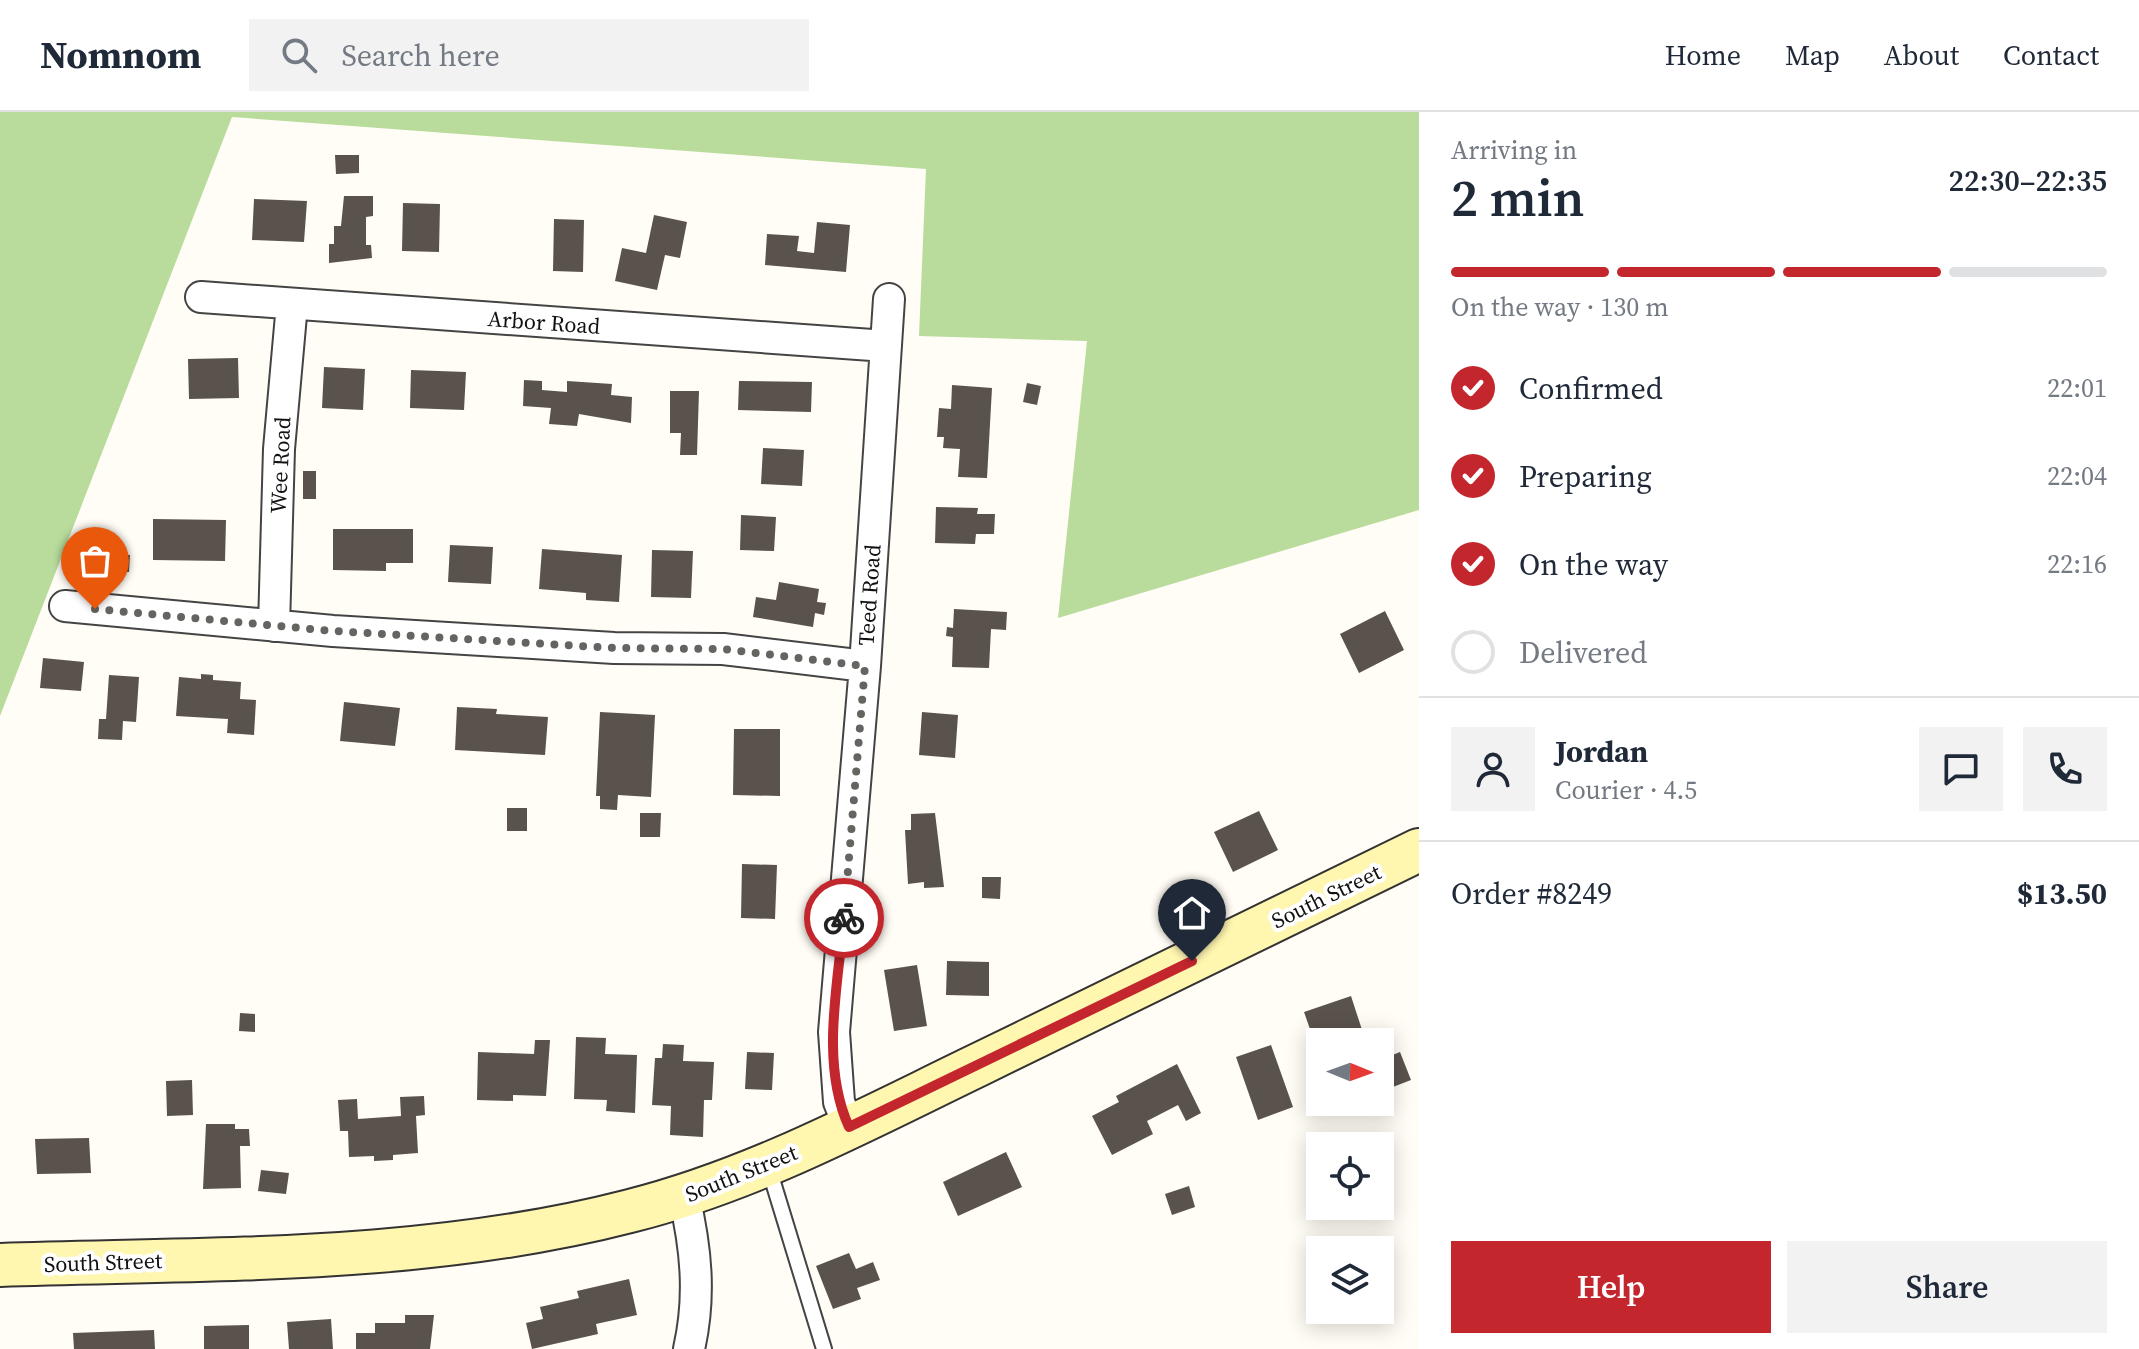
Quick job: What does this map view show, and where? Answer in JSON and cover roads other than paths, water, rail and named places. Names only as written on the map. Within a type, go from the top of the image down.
[{"type":"main road","name":"South Street","points":[[0,1265],[420,1249],[592,1220],[684,1196],[768,1164],[849,1127],[1419,850]]},
{"type":"street","name":"Arbor Road","points":[[201,297],[886,346]]},
{"type":"street","name":"Teed Road","points":[[849,1127],[836,1084],[834,1032],[865,666],[889,299]]},
{"type":"street","name":"Wee Road","points":[[274,626],[279,449],[292,304]]},
{"type":"street","points":[[65,606],[274,626],[614,648],[723,649],[865,666]]},
{"type":"street","points":[[684,1196],[696,1257],[698,1286],[689,1349]]},
{"type":"lane","points":[[768,1164],[824,1349]]}]
